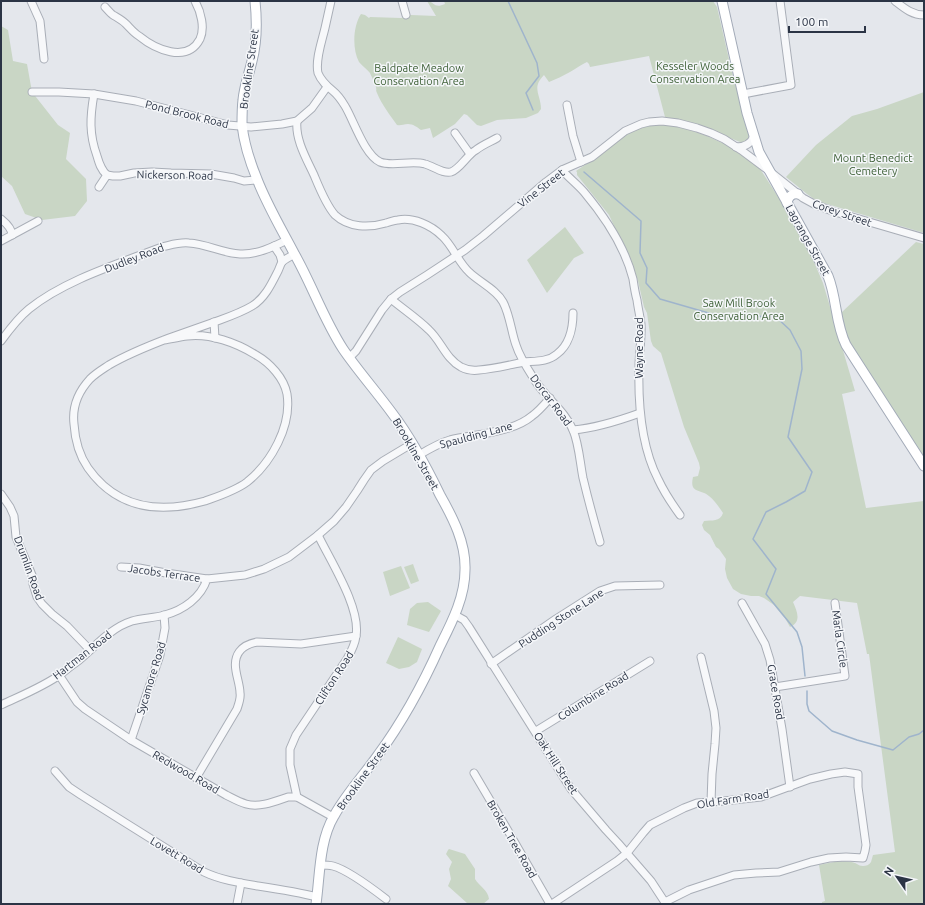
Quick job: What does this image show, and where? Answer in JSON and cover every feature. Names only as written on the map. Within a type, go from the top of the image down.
[{"type":"main road","name":"Brookline Street","points":[[255,1],[256,37],[253,58],[243,98],[242,126],[247,152],[257,180],[342,347],[393,414],[419,454],[454,520],[464,550],[466,570],[461,598],[455,615],[426,676],[403,719],[333,817],[324,844],[320,865],[317,901]]},
{"type":"main road","name":"Lagrange Street","points":[[722,1],[747,113],[760,154],[828,276],[834,295],[840,329],[846,345],[924,466]]},
{"type":"main road","points":[[787,203],[790,196],[798,194]]},
{"type":"street","points":[[31,1],[40,21],[44,59]]},
{"type":"street","points":[[105,6],[112,15],[119,18],[137,35],[159,49],[176,53],[194,48],[202,32],[200,13],[195,1]]},
{"type":"street","points":[[331,1],[319,52],[317,66],[318,73],[327,87],[333,91],[345,106],[368,152],[379,161],[386,164],[415,162],[450,172],[455,170],[470,154],[497,138]]},
{"type":"street","points":[[402,1],[406,15]]},
{"type":"street","points":[[743,94],[792,85],[780,1]]},
{"type":"street","points":[[895,1],[908,11],[924,15]]},
{"type":"street","name":"Pond Brook Road","points":[[32,92],[94,94],[136,101],[228,124],[251,127],[282,124],[297,120],[312,108],[327,87]]},
{"type":"street","points":[[94,94],[91,123],[94,149],[100,165],[107,175],[99,188]]},
{"type":"street","points":[[567,105],[573,136],[581,162]]},
{"type":"street","name":"Dorcar Road","points":[[297,120],[298,135],[303,149],[328,204],[334,213],[348,223],[364,226],[375,226],[398,220],[412,220],[428,226],[442,236],[451,246],[469,273],[499,296],[507,312],[516,346],[524,362],[537,384],[556,405],[573,430],[591,510],[600,542]]},
{"type":"street","name":"Vine Street","points":[[349,358],[356,351],[382,310],[391,299],[407,287],[457,256],[562,170],[592,157],[625,131],[649,122],[678,124],[697,128],[724,139],[768,170]]},
{"type":"street","points":[[455,133],[470,154]]},
{"type":"street","points":[[736,147],[747,145],[754,136]]},
{"type":"street","name":"Wayne Road","points":[[562,170],[583,191],[605,221],[627,260],[633,279],[641,323],[639,366],[640,413],[648,453],[657,478],[666,495],[680,515]]},
{"type":"street","name":"Corey Street","points":[[768,170],[810,203],[828,210],[924,238]]},
{"type":"street","name":"Nickerson Road","points":[[107,175],[120,176],[140,173],[211,174],[244,181],[257,180]]},
{"type":"street","points":[[1,219],[12,232],[12,235]]},
{"type":"street","points":[[1,241],[38,221]]},
{"type":"street","name":"Dudley Road","points":[[1,341],[17,320],[28,309],[51,293],[100,271],[172,244],[199,244],[222,251],[249,254],[287,240]]},
{"type":"street","points":[[274,246],[280,255],[282,262]]},
{"type":"street","points":[[164,340],[187,336],[214,338],[246,349],[260,357],[269,364],[283,383],[286,393],[287,416],[282,435],[271,455],[247,482],[233,491],[195,504],[156,508],[125,501],[114,495],[98,480],[82,460],[75,435],[73,419],[74,405],[82,390],[90,379],[98,372],[138,350],[164,340],[232,316],[250,308],[257,303],[269,288],[282,262],[295,254]]},
{"type":"street","points":[[391,299],[429,330],[437,338],[454,362],[467,370],[478,370],[524,362],[542,361],[555,356],[566,344],[573,322],[573,313]]},
{"type":"street","points":[[214,322],[214,338]]},
{"type":"street","name":"Spaulding Lane","points":[[419,454],[450,440],[511,427],[531,417],[550,398]]},
{"type":"street","points":[[573,430],[605,425],[640,413]]},
{"type":"street","points":[[207,579],[245,575],[264,569],[288,558],[334,521],[346,507],[371,470],[383,461],[413,444]]},
{"type":"street","name":"Drumlin Road","points":[[1,494],[14,516],[16,537],[32,575],[37,597],[42,604],[72,630],[90,650]]},
{"type":"street","name":"Clifton Road","points":[[297,797],[290,765],[290,749],[296,735],[347,660],[354,646],[356,636],[357,622],[354,610],[318,535]]},
{"type":"street","name":"Jacobs Terrace","points":[[121,567],[138,568],[207,579]]},
{"type":"street","name":"Hartman Road","points":[[1,706],[58,675],[116,628],[132,621],[164,615],[186,606],[205,586],[207,579]]},
{"type":"street","name":"Pudding Stone Lane","points":[[491,664],[556,619],[600,591],[615,586],[660,585]]},
{"type":"street","name":"Grace Road","points":[[742,603],[765,644],[770,660],[790,786]]},
{"type":"street","name":"Marla Circle","points":[[775,687],[845,676],[835,603]]},
{"type":"street","name":"Sycamore Road","points":[[131,740],[160,655],[165,628],[164,615]]},
{"type":"street","name":"Oak Hill Street","points":[[455,615],[464,620],[571,789],[651,881],[666,903]]},
{"type":"street","points":[[196,778],[238,709],[240,692],[235,661],[244,647],[250,643],[257,642],[301,644],[356,636]]},
{"type":"street","points":[[701,658],[714,711],[716,728],[711,802]]},
{"type":"street","name":"Columbine Road","points":[[536,732],[650,661]]},
{"type":"street","name":"Redwood Road","points":[[58,675],[77,702],[85,709],[131,740],[239,802],[248,805],[257,805],[288,797],[297,797]]},
{"type":"street","name":"Lovett Road","points":[[55,771],[60,778],[81,795],[204,872],[218,878],[241,883],[301,893],[317,901]]},
{"type":"street","name":"Old Farm Road","points":[[551,904],[617,861],[627,853],[650,825],[684,808],[697,803],[761,797],[817,777],[845,772],[858,774],[858,787],[866,845],[863,858],[829,858],[779,872],[734,876],[689,890],[666,903]]},
{"type":"street","name":"Broken Tree Road","points":[[474,773],[551,904]]},
{"type":"street","points":[[297,797],[333,817]]},
{"type":"street","points":[[320,865],[333,866],[350,874],[386,899]]},
{"type":"street","points":[[237,904],[241,883]]},
{"type":"green space","points":[[427,1],[439,6],[445,4],[444,1],[713,1],[717,7],[731,68],[749,135],[748,139],[745,142],[740,142],[703,127],[665,117],[649,56],[590,67],[587,62],[549,82],[544,75],[537,88],[541,109],[538,113],[526,118],[497,120],[481,126],[477,125],[464,114],[455,124],[433,138],[430,128],[421,130],[410,124],[397,125],[379,97],[370,73],[359,62],[354,44],[356,25],[361,14],[369,18],[401,18],[411,15],[436,16]]},
{"type":"green space","points":[[1,26],[8,30],[13,61],[27,64],[32,92],[58,125],[70,133],[66,159],[86,179],[87,201],[75,216],[42,220],[25,214],[12,186],[1,176]]},
{"type":"green space","name":"Mount Benedict Cemetery","points":[[924,92],[924,233],[817,201],[786,177],[816,145],[852,116],[877,109]]},
{"type":"green space","name":"Saw Mill Brook Conservation Area","points":[[667,124],[693,131],[750,153],[803,236],[823,283],[855,391],[842,394],[866,508],[924,501],[924,904],[822,904],[822,902],[825,901],[819,865],[843,861],[853,862],[861,866],[865,866],[871,862],[873,855],[895,852],[869,654],[867,654],[857,603],[800,596],[793,602],[798,616],[794,625],[790,627],[785,618],[774,605],[764,598],[741,594],[733,589],[727,578],[725,569],[726,559],[716,547],[710,535],[704,530],[702,525],[704,521],[720,518],[723,513],[711,498],[694,489],[692,482],[693,477],[698,476],[700,468],[699,463],[684,427],[661,353],[653,346],[651,341],[647,313],[633,266],[609,215],[577,175],[576,171],[629,133],[645,125]]},
{"type":"green space","points":[[565,227],[584,253],[574,258],[547,293],[527,260]]},
{"type":"green space","points":[[916,242],[924,244],[924,458],[855,354],[847,338],[841,313]]},
{"type":"green space","points":[[413,564],[419,581],[411,584],[404,567]]},
{"type":"green space","points":[[401,566],[410,588],[390,596],[383,572]]},
{"type":"green space","points":[[428,602],[441,611],[429,632],[407,625],[410,609],[417,603]]},
{"type":"green space","points":[[398,637],[422,649],[417,662],[409,667],[399,669],[386,663]]},
{"type":"green space","points":[[449,849],[465,854],[475,869],[475,879],[487,893],[489,899],[483,904],[467,903],[448,886],[451,879],[449,869],[452,862],[446,854]]},
{"type":"waterway","points":[[508,1],[537,63],[539,76],[526,93],[533,110]]},
{"type":"waterway","points":[[584,172],[641,221],[640,253],[647,268],[646,283],[660,299],[712,314],[776,317],[790,330],[801,351],[802,369],[788,437],[812,472],[805,491],[766,512],[753,539],[776,569],[766,594],[797,632],[802,647],[805,676]]},
{"type":"waterway","points":[[807,691],[807,704],[809,711],[832,731],[857,740],[893,750],[909,737],[919,734],[924,730]]},
{"type":"park label","name":"Kesseler Woods Conservation Area","points":[[695,72]]},
{"type":"park label","name":"Baldpate Meadow Conservation Area","points":[[419,74]]}]
